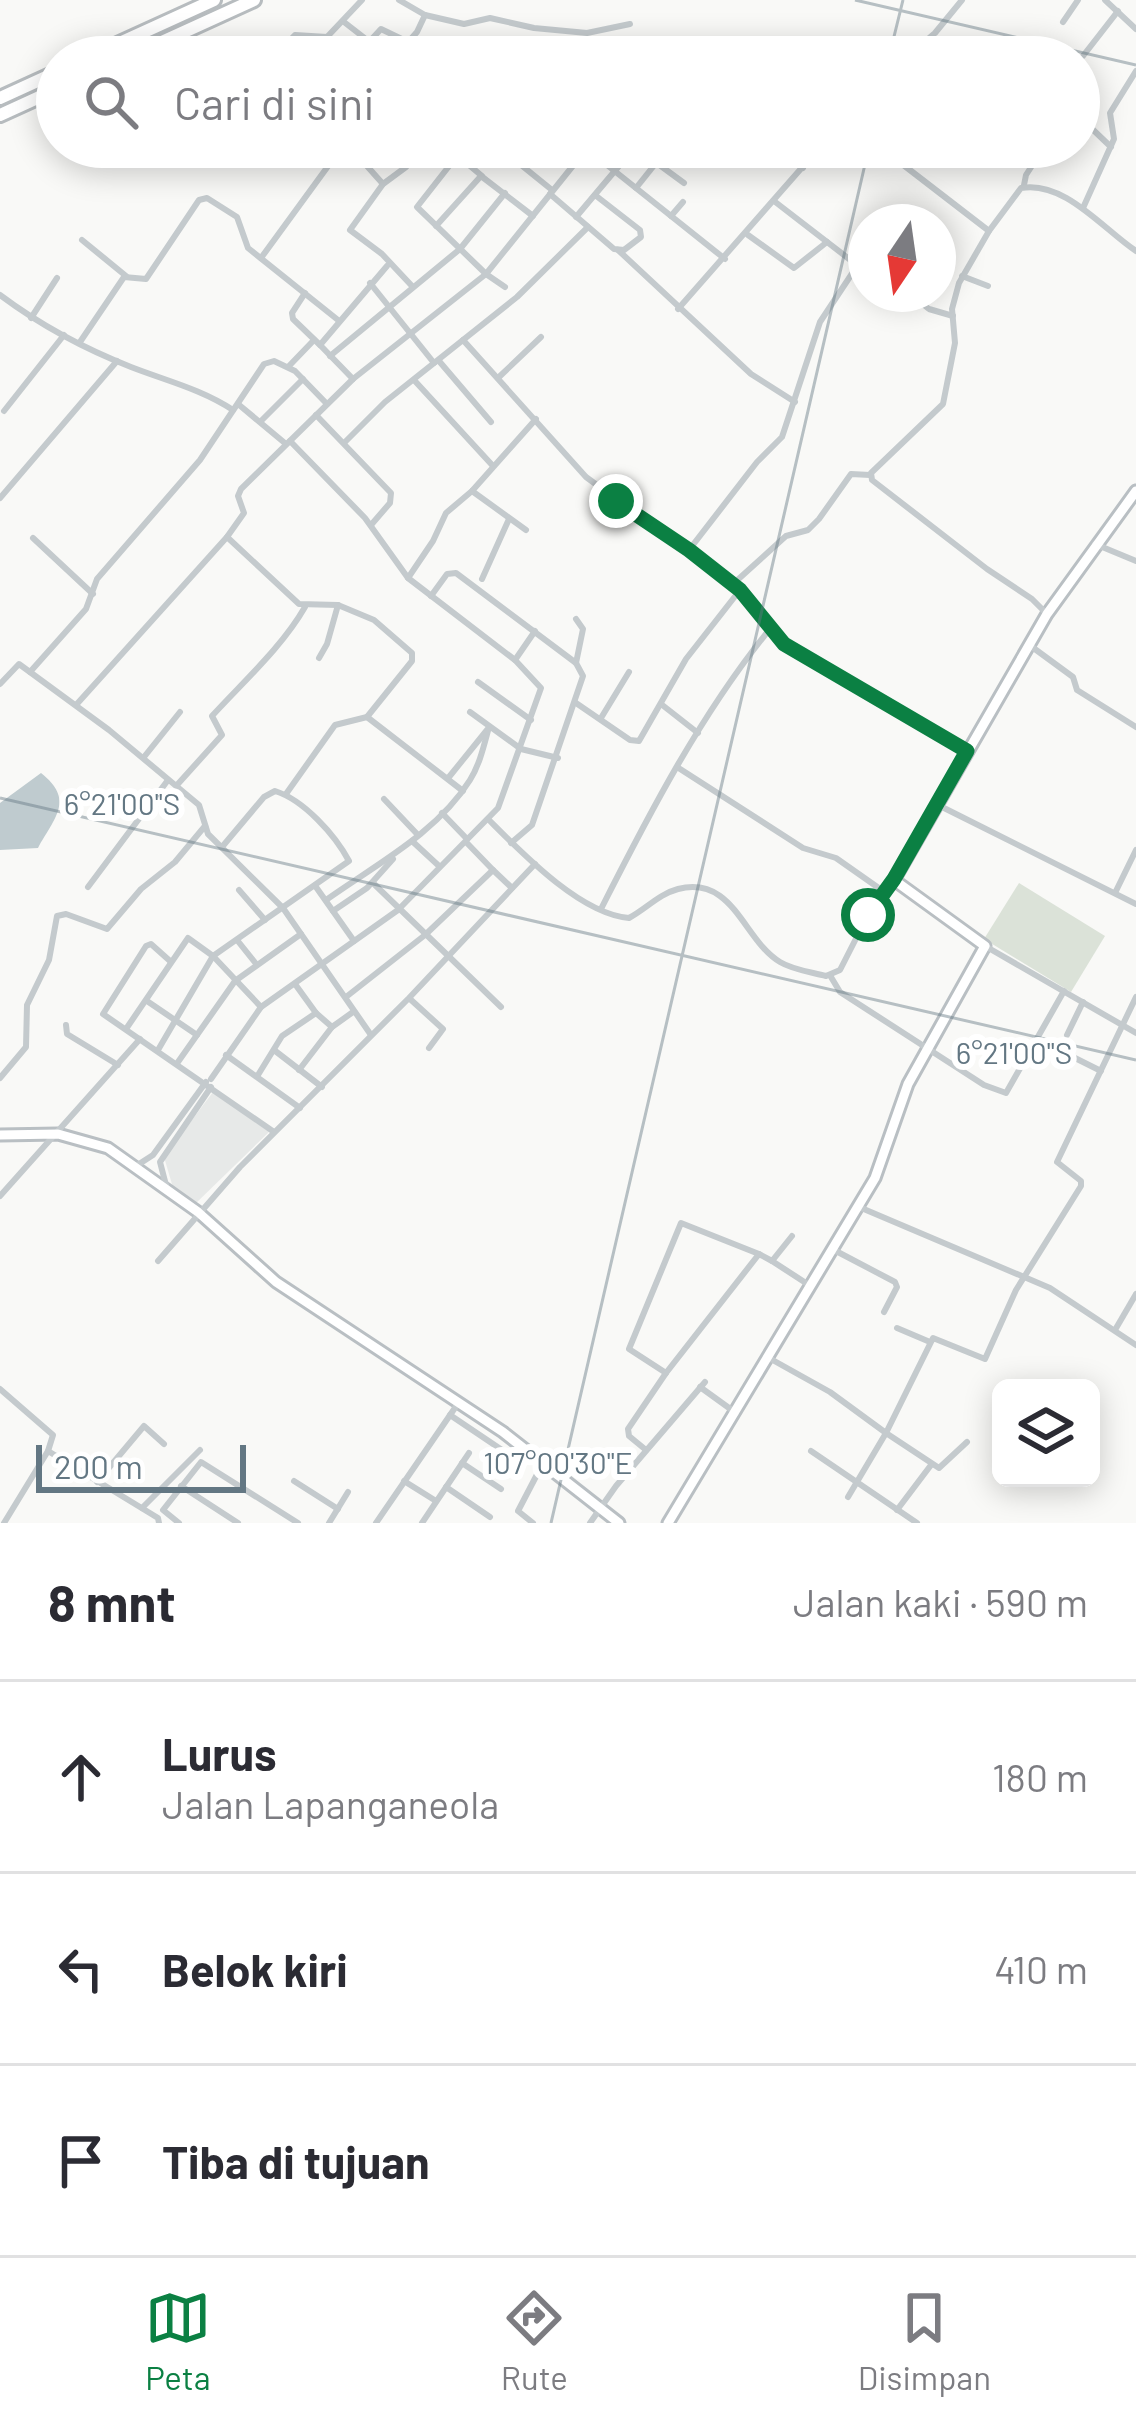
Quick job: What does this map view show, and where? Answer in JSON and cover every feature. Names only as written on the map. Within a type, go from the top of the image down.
[{"type":"highway","points":[[135,36],[214,0]]},
{"type":"highway","points":[[175,36],[254,0]]},
{"type":"highway","points":[[0,98],[36,82]]},
{"type":"highway","points":[[0,115],[36,99]]},
{"type":"street","points":[[328,36],[362,0]]},
{"type":"street","points":[[399,0],[424,15],[464,24],[487,18],[570,32],[630,25]]},
{"type":"street","points":[[932,36],[962,0]]},
{"type":"street","points":[[1063,22],[1078,0]]},
{"type":"street","points":[[1106,0],[1136,29]]},
{"type":"street","points":[[1099,36],[1118,11]]},
{"type":"street","points":[[411,36],[424,15]]},
{"type":"street","points":[[344,22],[361,36]]},
{"type":"street","points":[[1083,208],[1111,147],[1110,112],[1136,70]]},
{"type":"street","points":[[1100,136],[1111,147]]},
{"type":"street","points":[[260,258],[330,168]]},
{"type":"street","points":[[367,168],[383,184]]},
{"type":"street","points":[[405,168],[383,184],[350,230],[382,254],[412,286]]},
{"type":"street","points":[[447,168],[417,207],[486,274],[505,286]]},
{"type":"street","points":[[472,168],[533,216]]},
{"type":"street","points":[[524,168],[751,374],[795,402]]},
{"type":"street","points":[[76,705],[227,537],[244,513],[239,490],[353,379],[486,274],[570,168]]},
{"type":"street","points":[[611,168],[725,259]]},
{"type":"street","points":[[576,217],[618,168]]},
{"type":"street","points":[[636,188],[652,168]]},
{"type":"street","points":[[663,168],[684,183]]},
{"type":"street","points":[[678,310],[803,168]]},
{"type":"street","points":[[907,168],[989,231]]},
{"type":"street","points":[[870,475],[943,404],[956,343],[953,316],[962,277],[1030,168]]},
{"type":"street","points":[[436,226],[482,176]]},
{"type":"street","points":[[1024,185],[1083,208],[1136,250]]},
{"type":"street","points":[[330,356],[460,249],[505,193]]},
{"type":"street","points":[[595,194],[641,232],[618,250]]},
{"type":"street","points":[[82,240],[126,276],[146,279],[202,198],[212,200],[237,217],[245,243],[260,258],[338,320]]},
{"type":"street","points":[[774,201],[848,259]]},
{"type":"street","points":[[671,216],[683,202]]},
{"type":"street","points":[[344,443],[413,379],[526,288],[588,227]]},
{"type":"street","points":[[747,234],[794,268],[826,242]]},
{"type":"street","points":[[289,366],[388,265]]},
{"type":"street","points":[[80,342],[126,276]]},
{"type":"street","points":[[962,277],[988,286]]},
{"type":"street","points":[[31,318],[57,278]]},
{"type":"street","points":[[689,550],[782,437],[820,322],[848,280]]},
{"type":"street","points":[[370,283],[491,422]]},
{"type":"street","points":[[304,293],[292,316],[353,379]]},
{"type":"street","points":[[0,295],[31,318],[117,361],[205,391],[261,421],[371,525],[408,578],[515,660],[541,688],[501,803],[488,819],[398,910],[261,1007],[157,1157],[136,1166]]},
{"type":"street","points":[[939,312],[953,316]]},
{"type":"street","points":[[4,411],[64,335]]},
{"type":"street","points":[[499,377],[541,337]]},
{"type":"street","points":[[464,340],[599,488],[736,587],[770,630],[799,654],[967,751]]},
{"type":"street","points":[[0,499],[117,361]]},
{"type":"street","points":[[30,673],[81,617],[97,579],[180,485],[268,361],[289,366],[327,404]]},
{"type":"street","points":[[261,421],[303,379]]},
{"type":"street","points":[[413,379],[494,466]]},
{"type":"street","points":[[316,415],[393,496],[371,525]]},
{"type":"street","points":[[408,578],[434,541],[446,513],[472,491],[536,418]]},
{"type":"street","points":[[576,703],[638,742],[686,659],[736,587],[786,536],[808,530],[851,474],[870,475],[1047,614]]},
{"type":"street","points":[[472,491],[526,530]]},
{"type":"street","points":[[831,976],[840,970],[862,924],[894,880],[1028,644],[1136,491]]},
{"type":"street","points":[[482,580],[509,519]]},
{"type":"street","points":[[227,537],[305,607]]},
{"type":"street","points":[[33,538],[93,594]]},
{"type":"street","points":[[1095,544],[1136,561]]},
{"type":"street","points":[[431,596],[447,574],[456,572],[583,672],[532,825],[511,843]]},
{"type":"street","points":[[177,785],[222,735],[212,716],[251,670],[280,646],[305,607],[325,602],[338,605],[374,620],[412,652],[412,661],[367,717],[335,725],[286,794]]},
{"type":"street","points":[[319,658],[338,605]]},
{"type":"street","points":[[575,619],[583,629],[576,663]]},
{"type":"street","points":[[601,909],[677,767],[742,664],[770,630]]},
{"type":"street","points":[[515,660],[535,631]]},
{"type":"street","points":[[1028,644],[1073,677],[1078,690],[1136,727]]},
{"type":"street","points":[[0,684],[15,664],[76,705],[177,785],[202,809],[205,825],[221,848],[283,908],[371,1035]]},
{"type":"street","points":[[602,718],[629,672]]},
{"type":"street","points":[[478,682],[531,720]]},
{"type":"street","points":[[661,704],[698,734]]},
{"type":"street","points":[[144,758],[180,712]]},
{"type":"street","points":[[470,712],[521,749],[558,758]]},
{"type":"street","points":[[367,717],[463,791]]},
{"type":"street","points":[[449,778],[489,727]]},
{"type":"street","points":[[326,900],[400,851],[463,791],[473,776],[489,727]]},
{"type":"street","points":[[677,767],[803,848],[836,858],[884,892]]},
{"type":"street","points":[[88,887],[169,779]]},
{"type":"street","points":[[158,1050],[213,956],[316,887],[347,864],[349,857],[286,794],[268,793],[221,848]]},
{"type":"street","points":[[384,800],[439,866]]},
{"type":"street","points":[[936,804],[1136,904]]},
{"type":"street","points":[[442,813],[512,888]]},
{"type":"street","points":[[488,819],[535,864],[601,909],[629,918],[671,892],[706,890],[735,908],[780,962],[831,976],[840,992],[984,1085],[1006,1093],[1064,991]]},
{"type":"street","points":[[0,1078],[26,1047],[26,1005],[50,960],[57,916],[66,914],[106,929],[141,889],[175,862],[205,825]]},
{"type":"street","points":[[1115,893],[1136,850]]},
{"type":"street","points":[[333,911],[373,883],[400,851]]},
{"type":"street","points":[[158,1261],[198,1212],[535,864]]},
{"type":"street","points":[[346,998],[425,935],[493,870]]},
{"type":"street","points":[[894,880],[986,946],[1136,1033]]},
{"type":"street","points":[[373,883],[501,1007]]},
{"type":"street","points":[[316,887],[354,941]]},
{"type":"street","points":[[239,890],[265,920]]},
{"type":"street","points":[[178,1062],[235,981],[301,934]]},
{"type":"street","points":[[126,1029],[188,938],[213,956],[261,1007]]},
{"type":"street","points":[[237,939],[257,965]]},
{"type":"street","points":[[170,962],[148,944],[103,1013],[275,1132]]},
{"type":"street","points":[[668,1523],[859,1207],[880,1168],[895,1115],[927,1047],[986,946]]},
{"type":"street","points":[[295,982],[332,1027]]},
{"type":"street","points":[[848,1497],[886,1433],[930,1342],[937,1337],[985,1359],[1024,1278],[1081,1186],[1057,1162],[1136,997]]},
{"type":"street","points":[[410,998],[442,1029],[429,1048]]},
{"type":"street","points":[[147,1001],[196,1035]]},
{"type":"street","points":[[1067,1035],[1084,1002]]},
{"type":"street","points":[[299,1070],[332,1027],[354,1011]]},
{"type":"street","points":[[258,1076],[288,1030],[316,1013]]},
{"type":"street","points":[[66,1025],[68,1035],[118,1065]]},
{"type":"street","points":[[0,1196],[140,1039]]},
{"type":"street","points":[[274,1050],[322,1087]]},
{"type":"street","points":[[1061,1052],[1100,1071]]},
{"type":"street","points":[[226,1055],[300,1108]]},
{"type":"street","points":[[0,1135],[58,1134],[107,1148],[136,1166],[198,1212],[276,1282],[459,1402],[619,1523]]},
{"type":"street","points":[[157,1157],[167,1190]]},
{"type":"street","points":[[859,1207],[1050,1288],[1136,1346]]},
{"type":"street","points":[[666,1373],[629,1349],[681,1223],[759,1254],[811,1286]]},
{"type":"street","points":[[772,1261],[792,1236]]},
{"type":"street","points":[[833,1250],[895,1282],[884,1312]]},
{"type":"street","points":[[646,1450],[628,1432],[666,1373],[759,1254]]},
{"type":"street","points":[[1115,1330],[1136,1294]]},
{"type":"street","points":[[897,1328],[930,1342]]},
{"type":"street","points":[[769,1358],[830,1392],[931,1466],[943,1468],[967,1442]]},
{"type":"street","points":[[590,1523],[702,1385],[736,1413]]},
{"type":"street","points":[[0,1389],[52,1433],[47,1451],[4,1523]]},
{"type":"street","points":[[376,1523],[459,1402]]},
{"type":"street","points":[[450,1415],[520,1462]]},
{"type":"street","points":[[97,1482],[143,1426],[164,1444]]},
{"type":"street","points":[[142,1508],[200,1450]]},
{"type":"street","points":[[47,1451],[162,1519],[179,1523]]},
{"type":"street","points":[[811,1451],[905,1520],[917,1523]]},
{"type":"street","points":[[435,1523],[424,1520],[469,1453]]},
{"type":"street","points":[[162,1519],[197,1462],[204,1462],[298,1523]]},
{"type":"street","points":[[533,1523],[518,1511],[543,1462]]},
{"type":"street","points":[[462,1463],[501,1490]]},
{"type":"street","points":[[896,1510],[931,1466]]},
{"type":"street","points":[[404,1480],[436,1501]]},
{"type":"street","points":[[294,1481],[338,1509]]},
{"type":"street","points":[[181,1486],[238,1523]]},
{"type":"street","points":[[446,1487],[490,1517]]},
{"type":"street","points":[[329,1523],[348,1492]]},
{"type":"shaded area","points":[[41,773],[57,792],[55,818],[38,848],[0,850],[0,803]]},
{"type":"shaded area","points":[[1019,883],[1105,936],[1071,992],[984,939]]},
{"type":"shaded area","points":[[213,1092],[269,1132],[193,1206],[174,1191],[164,1157]]},
{"type":"route","points":[[616,501],[740,590],[784,644],[967,751],[894,879],[868,915]]}]
